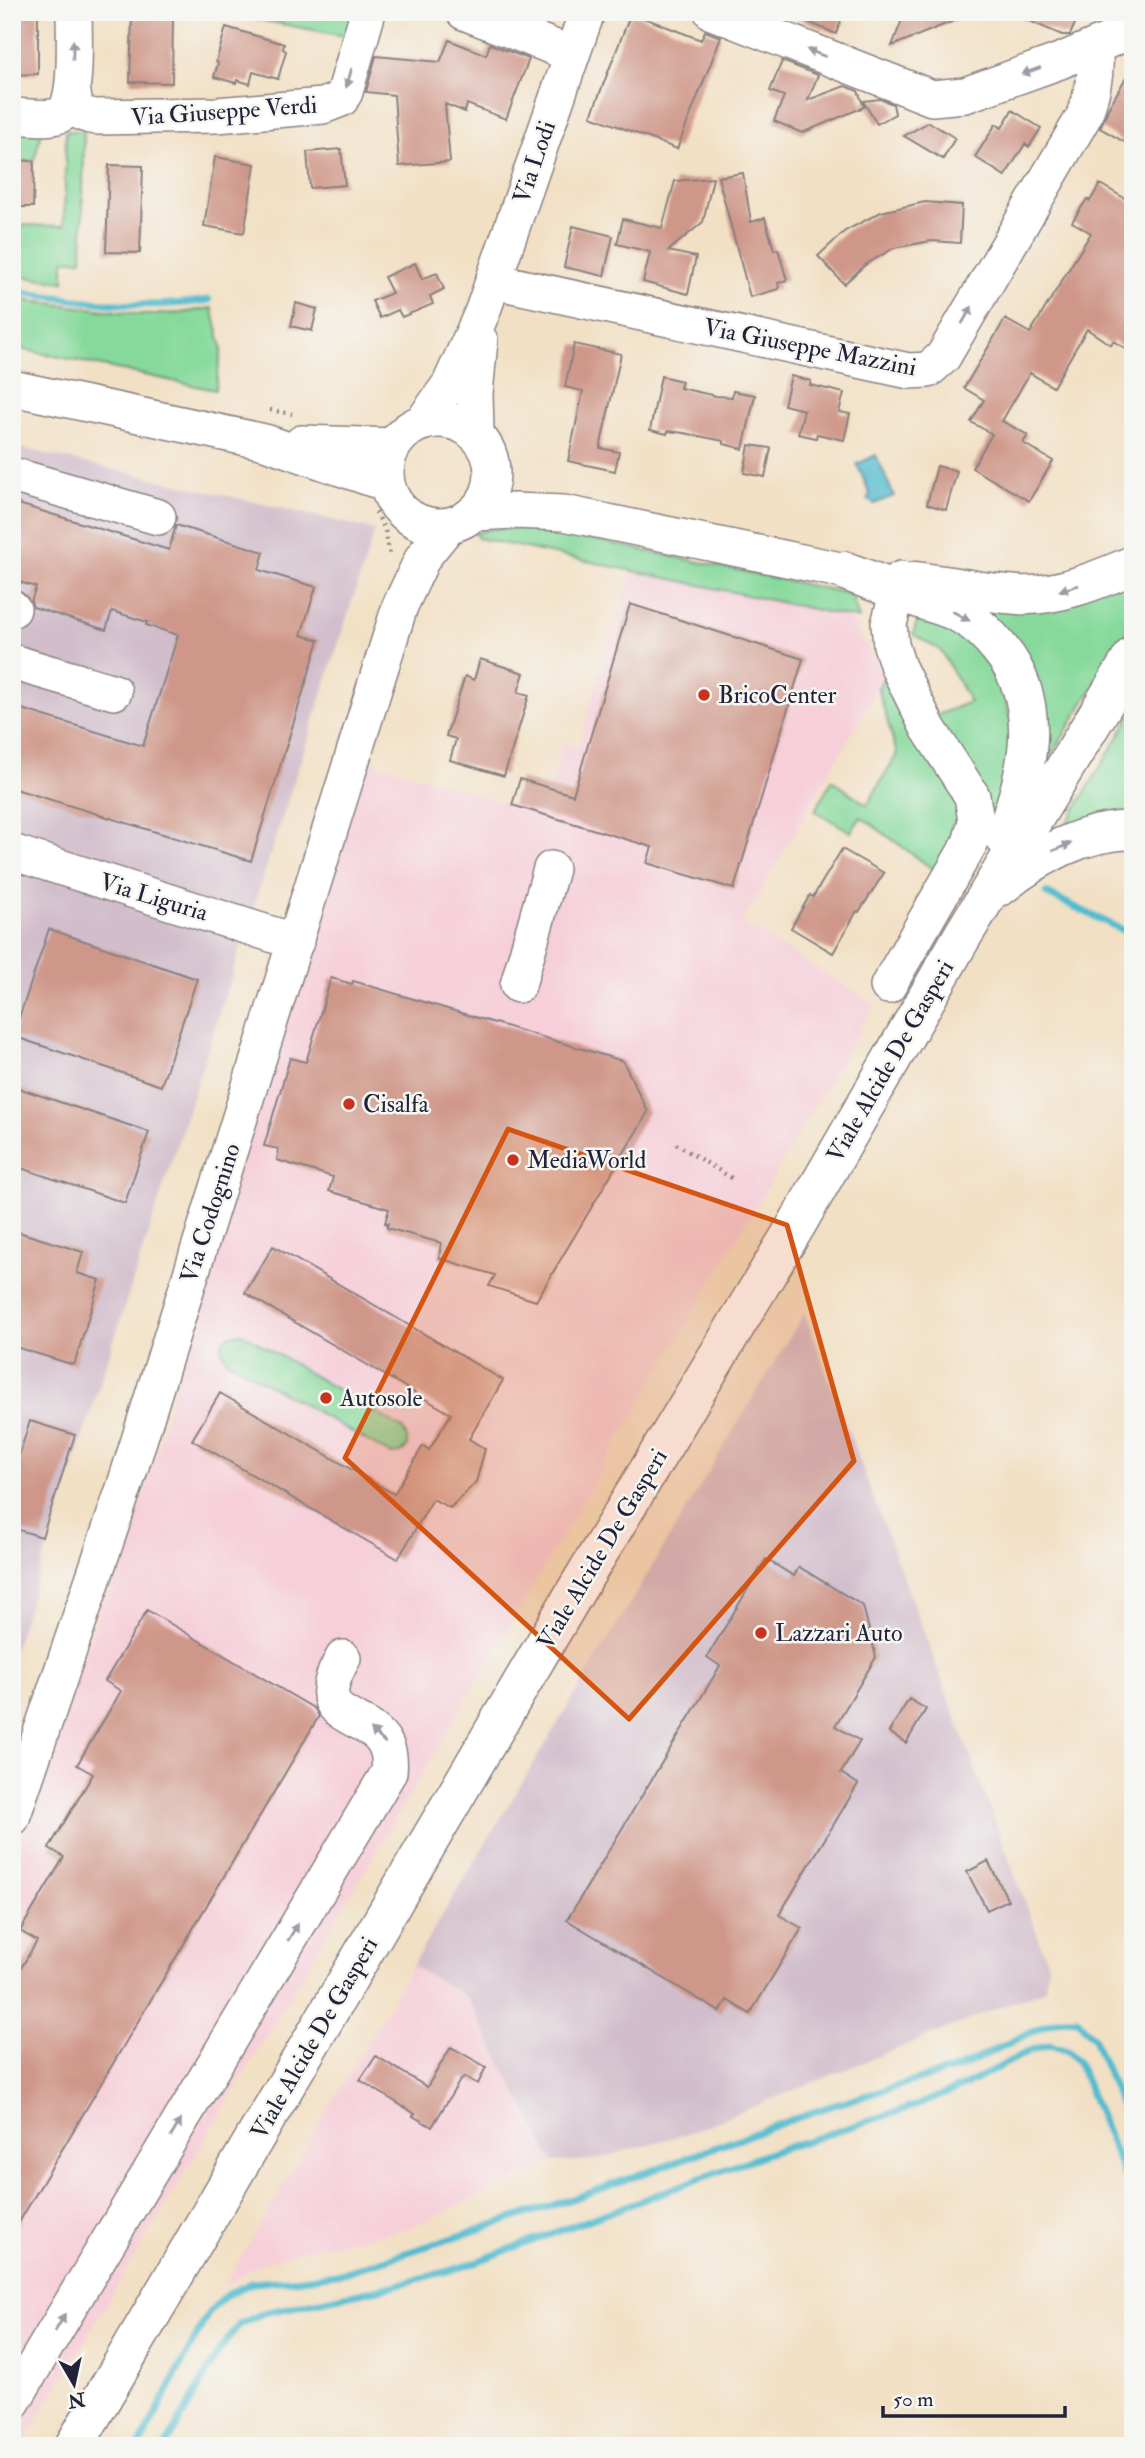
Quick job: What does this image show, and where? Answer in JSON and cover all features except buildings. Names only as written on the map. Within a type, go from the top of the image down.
[{"type":"main road","points":[[845,571],[900,585],[1020,595],[1059,591],[1133,565]]},
{"type":"main road","points":[[900,585],[961,614],[987,633],[1018,676],[1025,698],[1028,754],[1019,799],[1003,839],[980,880],[962,935]]},
{"type":"main road","name":"Viale Alcide De Gasperi","points":[[75,2446],[577,1589],[796,1224],[962,935],[1133,656]]},
{"type":"main road","points":[[985,898],[1022,868],[1056,848],[1090,836],[1133,830]]},
{"type":"street","points":[[12,116],[57,116],[68,108],[73,93],[74,12]]},
{"type":"street","name":"Via Giuseppe Verdi","points":[[73,93],[74,104],[81,114],[96,117],[217,115],[332,103],[341,99],[345,92],[368,12]]},
{"type":"street","points":[[464,12],[571,54]]},
{"type":"street","name":"Via Lodi","points":[[422,423],[450,384],[488,297],[587,12]]},
{"type":"street","points":[[712,12],[932,98],[965,94],[1133,30]]},
{"type":"street","name":"Via Giuseppe Mazzini","points":[[488,297],[909,370],[928,370],[943,357],[1084,116],[1095,78],[1094,47]]},
{"type":"street","name":"Via Lodi","points":[[483,446],[475,393],[488,297]]},
{"type":"street","points":[[12,388],[265,442],[353,472],[394,497],[415,520],[432,526],[514,511],[564,513],[845,571]]},
{"type":"street","points":[[394,497],[386,471],[393,446],[411,428],[422,423],[450,421],[464,426],[519,485],[564,513]]},
{"type":"street","points":[[265,442],[393,446]]},
{"type":"street","points":[[462,519],[485,501],[491,487],[493,472],[483,446]]},
{"type":"street","points":[[12,475],[158,517]]},
{"type":"street","name":"Via Codognino","points":[[394,497],[403,551],[400,606]]},
{"type":"street","name":"Via Codognino","points":[[15,1803],[125,1485],[400,606],[424,557],[462,519]]},
{"type":"street","points":[[888,986],[970,844],[976,821],[972,796],[928,728],[894,657],[889,635],[900,585]]},
{"type":"street","points":[[12,662],[114,692]]},
{"type":"street","name":"Via Liguria","points":[[12,852],[296,942]]},
{"type":"street","points":[[519,985],[551,869]]},
{"type":"street","points":[[12,2403],[389,1772],[391,1757],[387,1744],[375,1731],[338,1710],[331,1700],[333,1679],[343,1658]]},
{"type":"path","points":[[353,472],[352,485],[372,505],[385,530],[391,560]]},
{"type":"path","points":[[676,1144],[733,1179]]},
{"type":"highlighted area","points":[[508,1129],[787,1225],[854,1461],[629,1719],[345,1458]]},
{"type":"shaded area","points":[[12,446],[375,530],[12,1656]]},
{"type":"shaded area","points":[[631,571],[850,617],[884,677],[742,923],[875,1004],[418,1781],[22,2446],[12,2446],[12,1868],[116,1561],[151,1469],[355,756],[512,805],[520,779],[550,788],[563,743],[578,747]]},
{"type":"shaded area","points":[[804,1313],[1048,1963],[1045,1989],[688,2133],[593,2160],[553,2162],[467,1997],[412,1966]]},
{"type":"shaded area","points":[[412,1966],[467,1997],[553,2162],[409,2228],[307,2249],[258,2265],[223,2288]]},
{"type":"green space","points":[[218,12],[356,12],[350,37]]},
{"type":"green space","points":[[12,129],[42,130],[34,161],[12,160]]},
{"type":"green space","points":[[66,131],[84,131],[82,260],[64,260],[64,282],[12,275],[12,225],[64,226]]},
{"type":"green space","points":[[12,299],[146,315],[212,308],[222,348],[215,390],[12,347]]},
{"type":"green space","points":[[533,527],[851,594],[859,619],[478,538],[475,533],[491,529]]},
{"type":"green space","points":[[1133,580],[1133,622],[1040,774],[976,606]]},
{"type":"green space","points":[[919,615],[951,625],[998,669],[1016,743],[984,842],[932,717],[970,702],[941,651],[913,634]]},
{"type":"green space","points":[[884,677],[968,813],[937,872],[861,817],[851,832],[815,811],[832,780],[867,805],[897,754],[878,688]]},
{"type":"green space","points":[[1133,712],[1133,816],[1064,828]]},
{"type":"green space","points":[[242,1333],[403,1429],[407,1447],[401,1453],[390,1454],[228,1361],[222,1352],[222,1343],[230,1335]]},
{"type":"water","points":[[876,455],[894,496],[874,504],[867,499],[870,494],[857,464]]},
{"type":"waterway","points":[[12,291],[134,305],[209,300]]},
{"type":"waterway","points":[[1046,893],[1133,935]]},
{"type":"waterway","points":[[139,2446],[209,2312],[226,2295],[252,2283],[343,2273],[581,2196],[824,2108],[961,2067],[1045,2025],[1064,2019],[1077,2019],[1094,2039],[1133,2136]]},
{"type":"waterway","points":[[166,2446],[221,2348],[239,2325],[263,2313],[393,2286],[462,2267],[766,2154],[918,2105],[964,2086],[1031,2050],[1050,2045],[1068,2051],[1078,2062],[1133,2196]]},
{"type":"place","name":"BricoCenter","points":[[704,695]]},
{"type":"place","name":"Cisalfa","points":[[349,1104]]},
{"type":"place","name":"MediaWorld","points":[[513,1160]]},
{"type":"place","name":"Autosole","points":[[326,1398]]},
{"type":"place","name":"Lazzari Auto","points":[[761,1633]]}]
